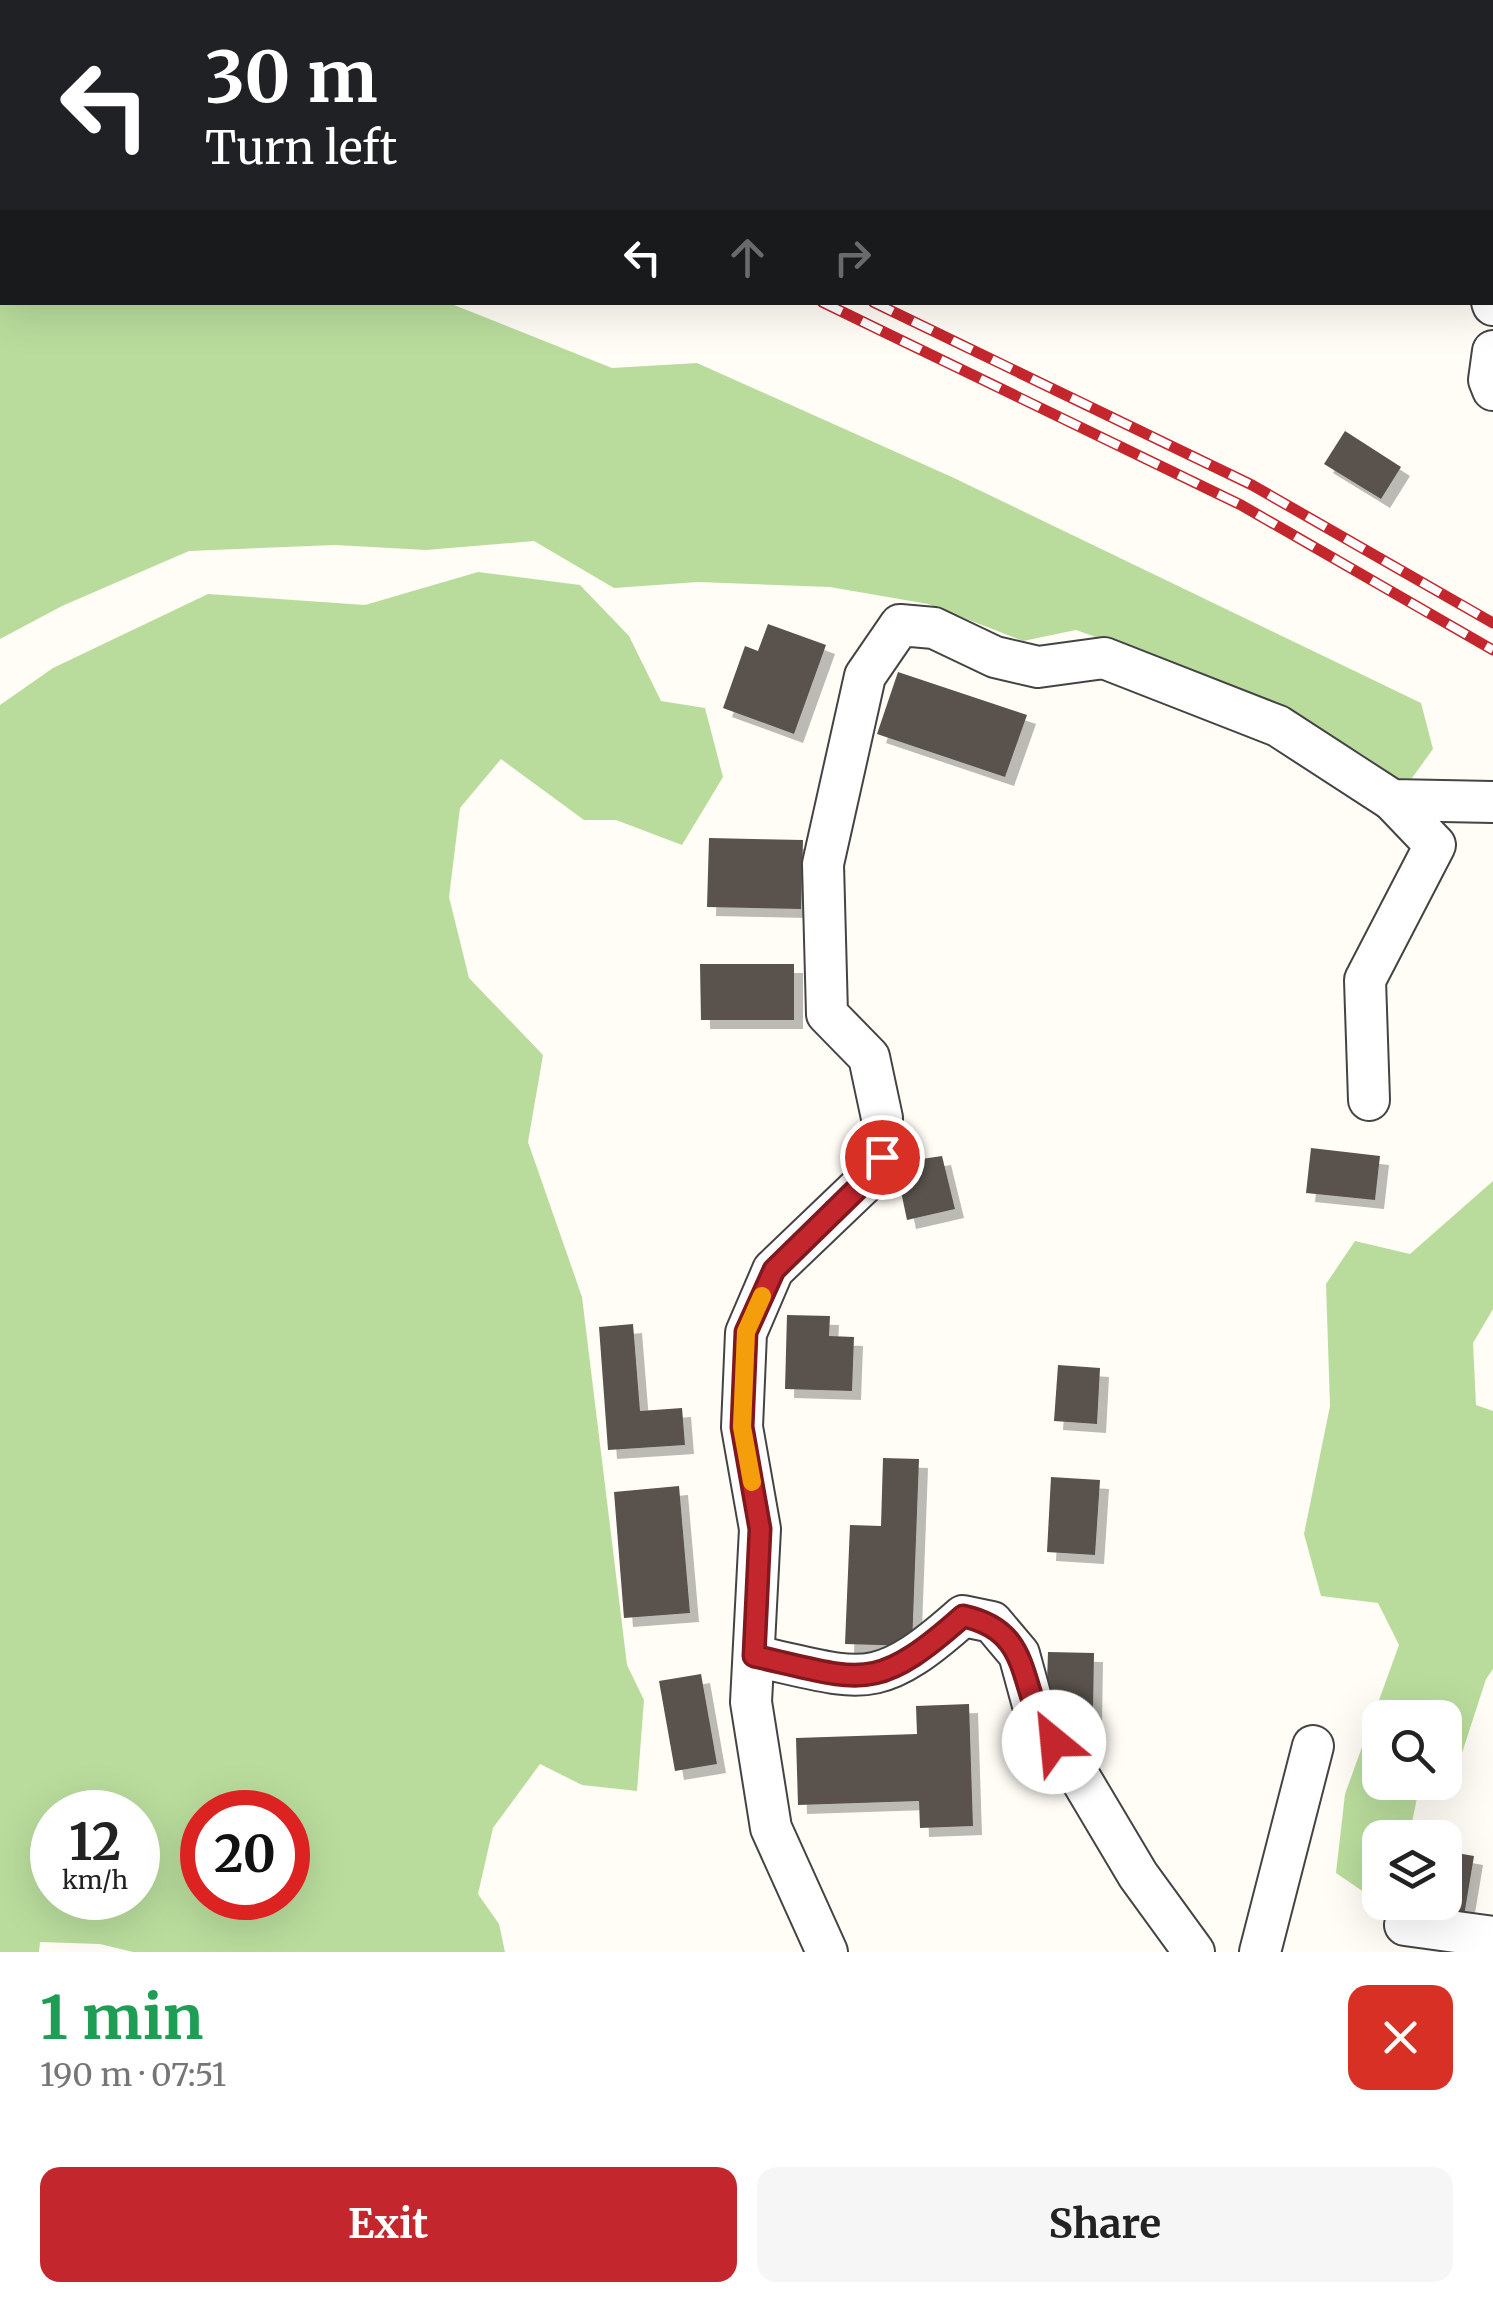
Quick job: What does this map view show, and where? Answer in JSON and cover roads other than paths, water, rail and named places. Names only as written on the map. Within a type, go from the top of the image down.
[{"type":"street","points":[[1493,350],[1489,380],[1493,390]]},
{"type":"street","points":[[826,1952],[771,1828],[751,1702],[760,1529],[742,1427],[746,1332],[774,1270],[864,1182],[882,1157],[882,1118],[868,1057],[827,1014],[823,864],[865,676],[900,624],[934,628],[995,657],[1038,667],[1104,658],[1278,726],[1392,800],[1435,846],[1365,980],[1369,1100]]},
{"type":"street","points":[[1392,800],[1493,802]]},
{"type":"street","points":[[754,1656],[815,1672],[875,1676],[916,1656],[963,1616],[992,1622],[1020,1654],[1037,1720],[1072,1764],[1138,1875],[1194,1952]]},
{"type":"street","points":[[1260,1952],[1313,1746]]},
{"type":"street","points":[[1405,1925],[1493,1937]]},
{"type":"railway","points":[[828,305],[1241,505],[1493,650]]},
{"type":"railway","points":[[879,305],[1252,485],[1493,623]]}]
